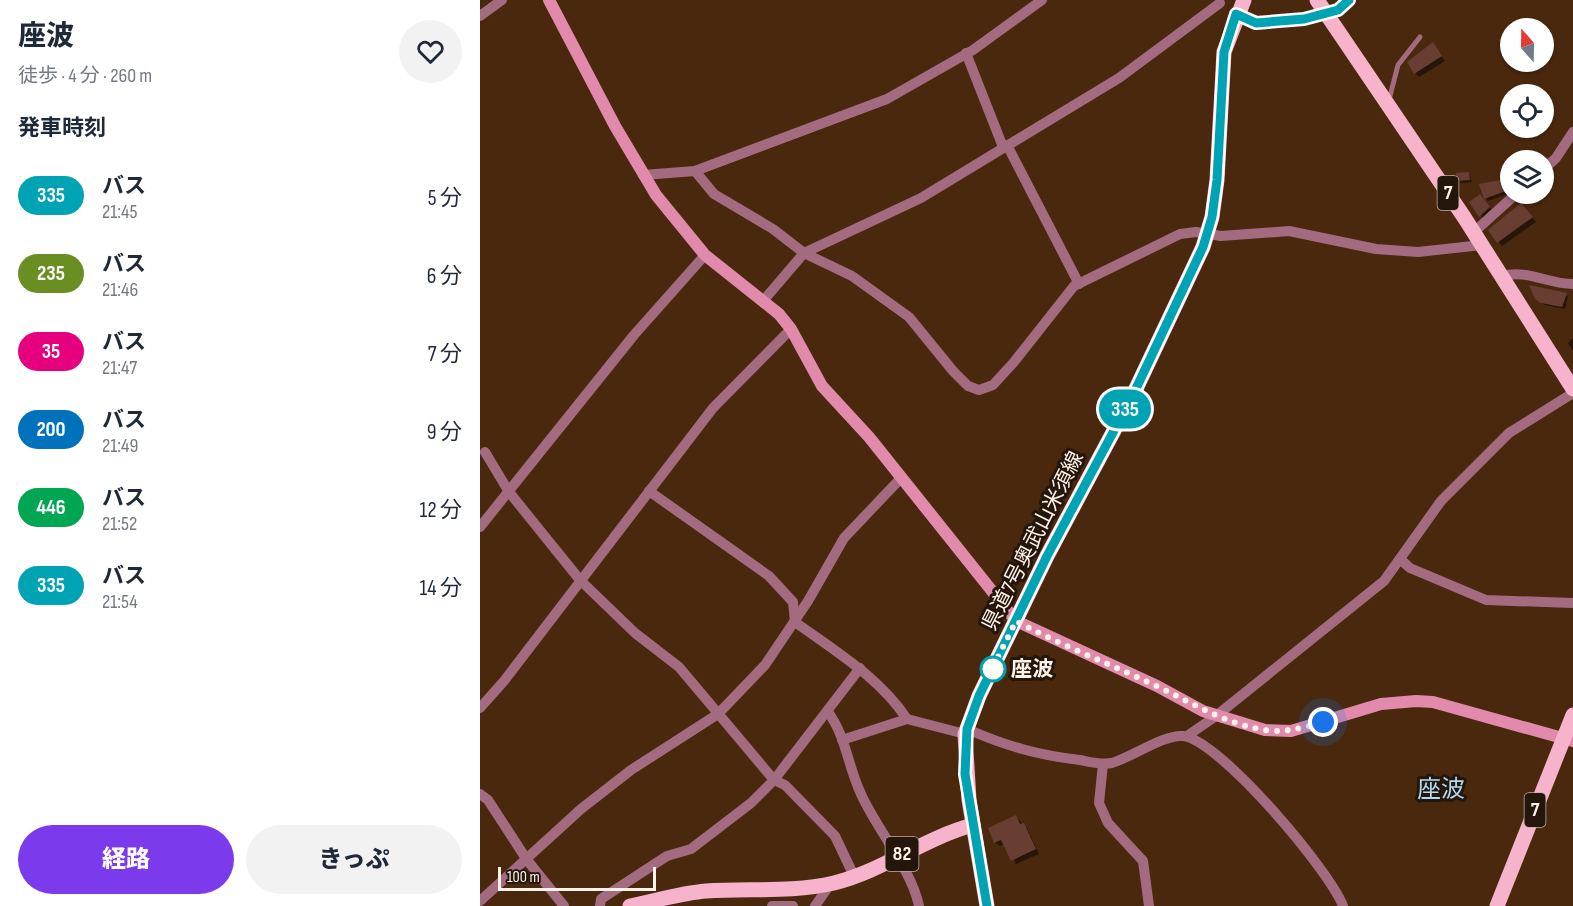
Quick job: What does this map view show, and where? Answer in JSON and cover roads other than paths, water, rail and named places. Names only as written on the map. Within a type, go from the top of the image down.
[{"type":"main road","name":"県道7号奥武山米須線","points":[[987,906],[965,774],[966,731],[979,696],[1016,621],[1159,343],[1207,234],[1217,180],[1224,52],[1236,14],[1244,0]]},
{"type":"main road","name":"7","points":[[1317,0],[1474,232],[1573,391]]},
{"type":"main road","name":"7","points":[[1497,906],[1568,740],[1573,715]]},
{"type":"main road","name":"82","points":[[630,906],[704,891],[774,900],[854,876],[950,831],[973,825]]},
{"type":"street","points":[[480,16],[502,0]]},
{"type":"street","points":[[550,0],[643,175],[656,195],[705,255],[763,301],[791,329],[822,386],[902,477],[1016,621],[1216,716],[1265,730],[1291,731],[1381,704],[1416,701],[1432,702],[1568,740]]},
{"type":"street","points":[[643,175],[662,171],[694,171],[887,99],[966,53],[1042,0]]},
{"type":"street","points":[[763,301],[804,253],[921,198],[1119,78],[1219,1],[1236,14],[1256,23],[1326,15],[1349,0]]},
{"type":"street","points":[[966,53],[1005,146],[1079,284]]},
{"type":"street","points":[[1554,160],[1573,132]]},
{"type":"street","points":[[694,171],[714,194],[773,229],[804,253],[852,276],[909,317],[953,371],[968,386],[978,390],[993,385],[1014,362],[1056,307],[1079,284],[1180,234],[1289,231],[1376,249],[1418,252],[1482,245]]},
{"type":"street","points":[[1474,232],[1505,204]]},
{"type":"street","points":[[480,527],[634,335],[705,255]]},
{"type":"street","points":[[1502,276],[1518,272],[1544,280],[1573,284]]},
{"type":"street","points":[[480,708],[511,672],[713,408],[791,329]]},
{"type":"street","points":[[842,740],[907,719],[966,731],[1045,757],[1103,764],[1149,748],[1163,740],[1187,736],[1216,716],[1384,581],[1441,501],[1476,464],[1509,433],[1573,391]]},
{"type":"street","points":[[485,452],[509,492],[580,580],[635,633],[680,667],[774,780],[785,785],[835,836],[854,876]]},
{"type":"street","points":[[480,902],[581,809],[631,770],[718,714],[765,665],[795,622],[844,538],[902,477]]},
{"type":"street","points":[[649,491],[769,576],[794,602],[795,622]]},
{"type":"street","points":[[1400,559],[1410,568],[1486,600],[1573,603]]},
{"type":"street","points":[[795,622],[860,668],[899,707],[907,719]]},
{"type":"street","points":[[600,906],[601,899],[667,856],[691,849],[751,803],[774,780],[860,668]]},
{"type":"street","points":[[828,712],[836,723],[860,794],[896,857],[919,906]]},
{"type":"street","points":[[1187,736],[1208,747],[1257,794],[1321,869],[1343,906]]},
{"type":"street","points":[[1103,764],[1099,803],[1108,822],[1143,861],[1149,906]]},
{"type":"street","points":[[480,794],[488,800],[527,860],[564,906]]},
{"type":"street","points":[[815,906],[831,883]]},
{"type":"street","points":[[774,900],[793,906]]},
{"type":"lane","points":[[1388,105],[1398,65],[1420,37]]},
{"type":"place","name":"座波","points":[[993,669]]},
{"type":"district","name":"座波","points":[[1441,789]]}]
